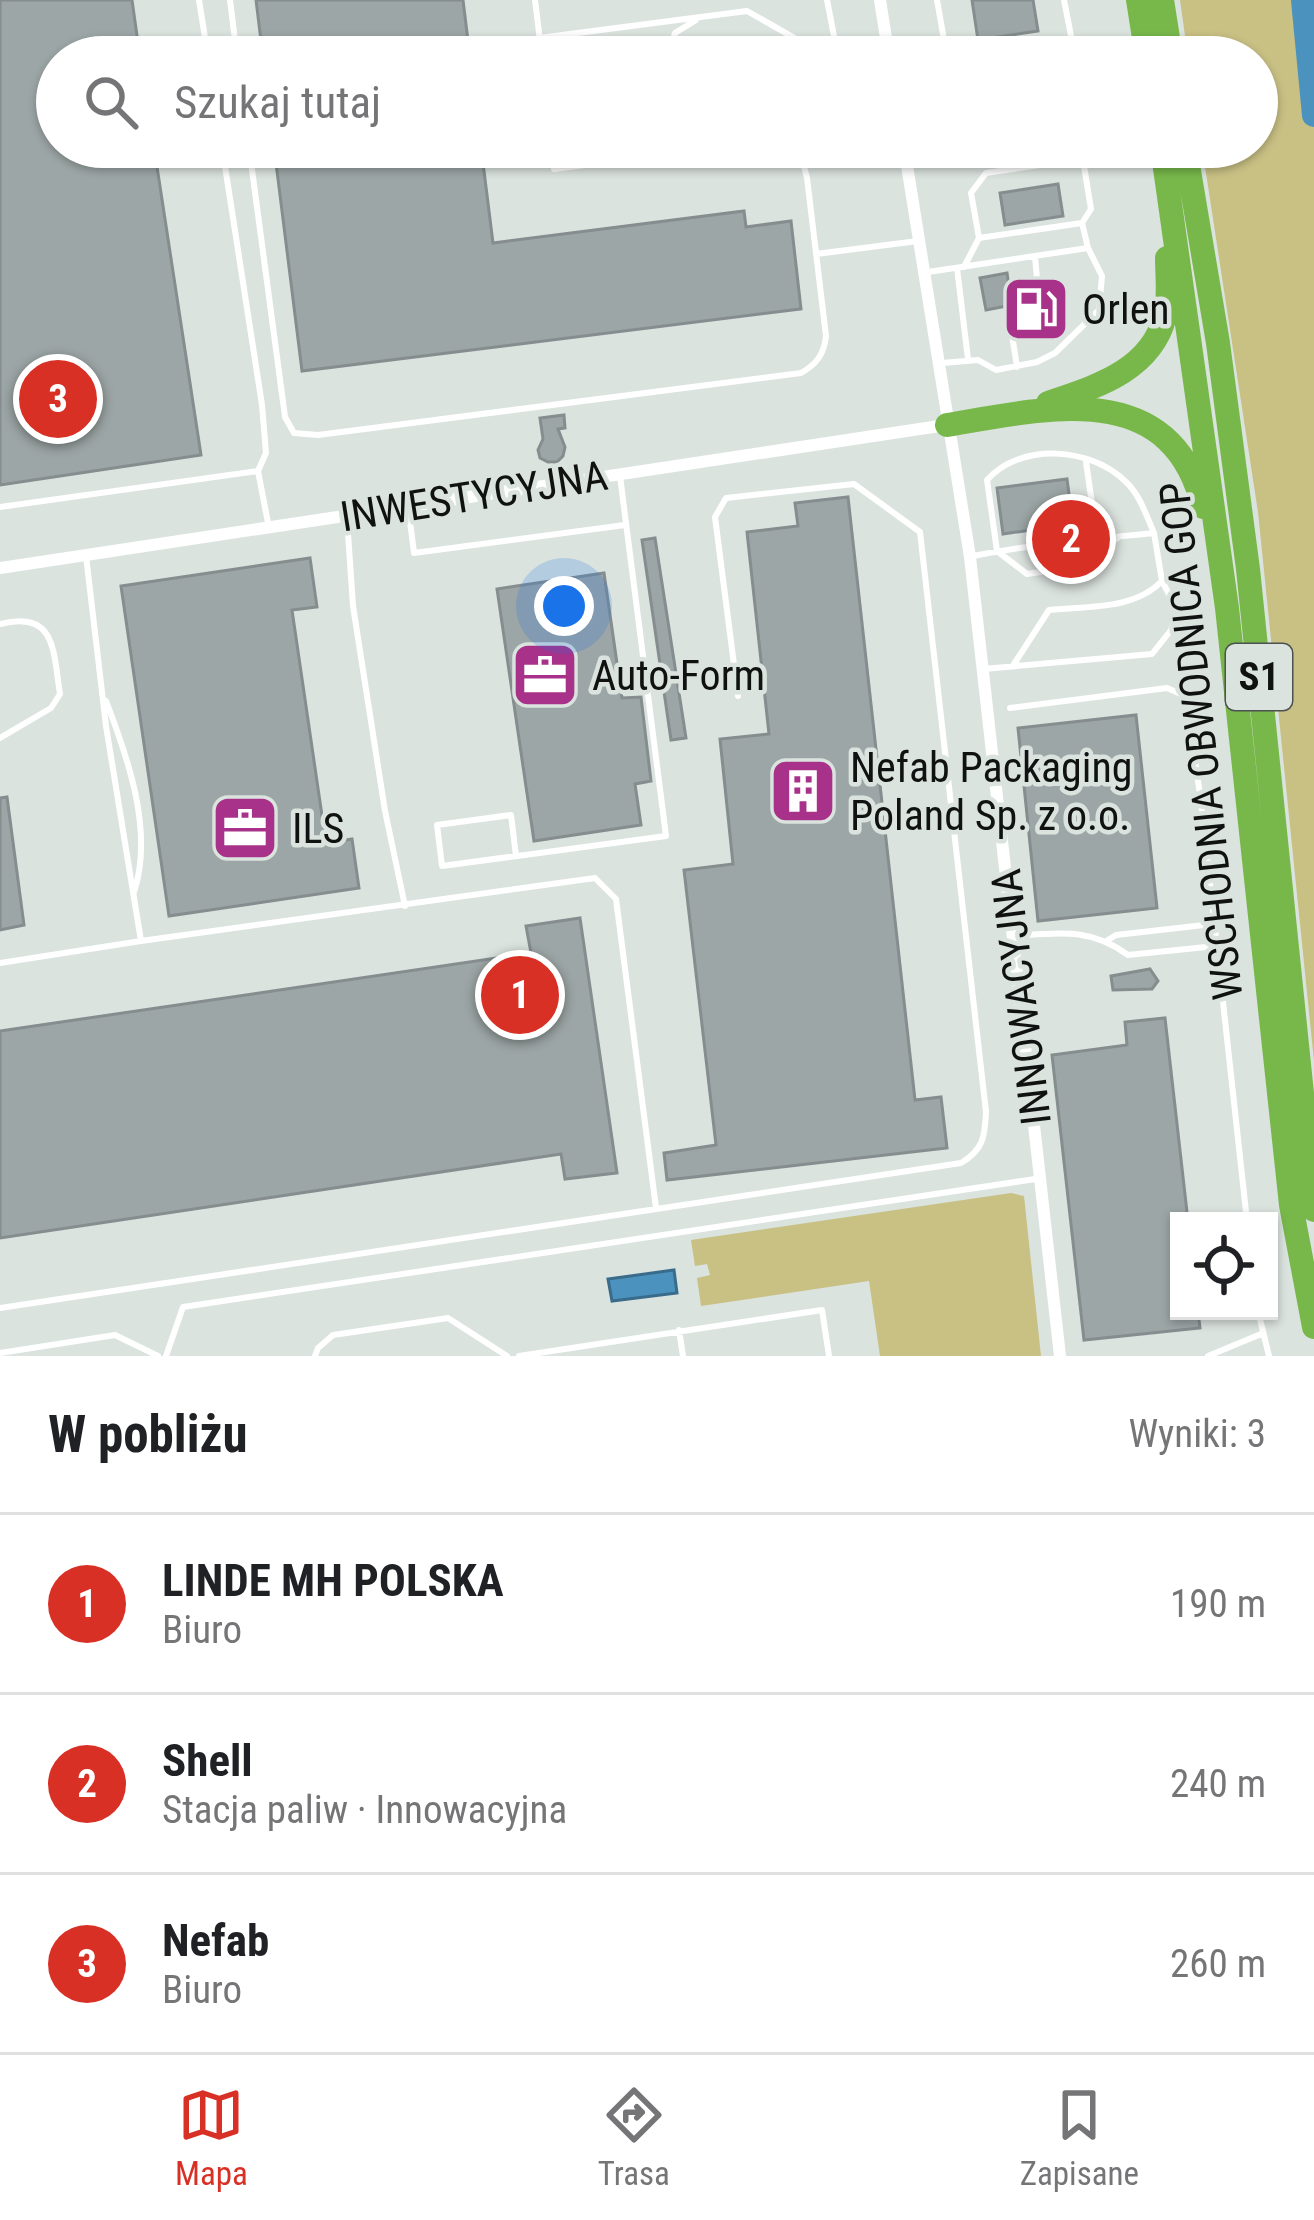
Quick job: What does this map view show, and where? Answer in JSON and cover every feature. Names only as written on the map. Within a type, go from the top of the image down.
[{"type":"highway","points":[[1138,0],[1144,36]]},
{"type":"highway","points":[[1162,0],[1168,36]]},
{"type":"highway","name":"WSCHODNIA OBWODNICA GOP","points":[[1166,168],[1227,608],[1291,1205],[1314,1327]]},
{"type":"highway","name":"WSCHODNIA OBWODNICA GOP","points":[[1189,168],[1248,569],[1314,1210]]},
{"type":"highway","points":[[1023,412],[1098,386],[1133,366],[1149,348],[1166,314],[1168,182]]},
{"type":"highway","points":[[947,424],[1023,412],[1114,411],[1136,417],[1172,443],[1197,482],[1227,608]]},
{"type":"street","points":[[880,0],[886,36]]},
{"type":"street","name":"INNOWACYJNA","points":[[907,168],[970,556],[1060,1356]]},
{"type":"street","name":"INWESTYCYJNA","points":[[0,568],[947,424]]},
{"type":"lane","points":[[199,0],[205,36]]},
{"type":"lane","points":[[230,0],[234,36]]},
{"type":"lane","points":[[535,0],[539,36]]},
{"type":"lane","points":[[827,0],[834,36]]},
{"type":"lane","points":[[938,0],[944,36]]},
{"type":"lane","points":[[1064,0],[1070,36]]},
{"type":"lane","points":[[554,36],[747,11],[791,36]]},
{"type":"lane","points":[[674,36],[702,16]]},
{"type":"lane","points":[[225,168],[262,405],[266,453],[258,471],[269,527]]},
{"type":"lane","points":[[252,168],[286,417],[294,433],[318,435],[801,373],[812,367],[824,351],[826,336],[804,168]]},
{"type":"lane","points":[[968,360],[961,267],[979,238],[971,193],[986,173],[1020,168]]},
{"type":"lane","points":[[939,363],[968,360],[996,370],[1017,367],[1055,352],[1099,310],[1102,276],[1082,223],[1090,209],[1084,168]]},
{"type":"lane","points":[[979,238],[1082,223]]},
{"type":"lane","points":[[816,254],[919,241]]},
{"type":"lane","points":[[924,273],[1088,248]]},
{"type":"lane","points":[[1017,367],[1010,322],[1039,300],[1035,257]]},
{"type":"lane","points":[[983,669],[1152,654],[1171,630],[1178,611],[1162,581],[1154,533],[1128,483],[1076,454],[1054,453],[999,466],[985,490],[997,551],[1027,574],[1074,567],[1119,537]]},
{"type":"lane","points":[[1086,462],[1097,538]]},
{"type":"lane","points":[[0,507],[258,471]]},
{"type":"lane","points":[[516,856],[511,815],[437,825],[442,866],[666,836],[619,474]]},
{"type":"lane","points":[[0,1308],[961,1163],[974,1155],[985,1141],[986,1112],[920,532],[854,484],[726,498],[715,517],[738,695]]},
{"type":"lane","points":[[408,506],[414,553],[625,525]]},
{"type":"lane","points":[[347,515],[353,606],[405,906]]},
{"type":"lane","points":[[970,556],[1154,533]]},
{"type":"lane","points":[[86,555],[140,940]]},
{"type":"lane","points":[[1015,664],[1049,610],[1133,601],[1162,581]]},
{"type":"lane","points":[[0,623],[31,621],[45,630],[60,694],[45,712],[0,738]]},
{"type":"lane","points":[[1010,708],[1167,688],[1181,694],[1198,783],[1246,1212]]},
{"type":"lane","points":[[103,692],[128,760],[141,847],[132,898]]},
{"type":"lane","points":[[0,963],[595,878],[616,899],[656,1209]]},
{"type":"lane","points":[[1108,940],[1116,935],[1214,924]]},
{"type":"lane","points":[[1014,936],[1071,931],[1108,940],[1127,955],[1216,946]]},
{"type":"lane","points":[[0,1353],[115,1335],[162,1356],[183,1307],[1042,1178]]},
{"type":"lane","points":[[519,1356],[822,1310],[829,1356]]},
{"type":"lane","points":[[315,1356],[317,1348],[333,1335],[448,1318],[507,1356]]},
{"type":"lane","points":[[1259,1320],[1269,1356]]},
{"type":"lane","points":[[679,1329],[683,1356]]},
{"type":"lane","points":[[1208,1356],[1261,1334]]},
{"type":"shaded area","points":[[1180,0],[1314,0],[1314,1061],[1258,512],[1205,168],[1278,168],[1278,36],[1185,36]]},
{"type":"shaded area","points":[[1011,1193],[1024,1196],[1041,1356],[880,1356],[869,1281],[701,1306],[697,1278],[710,1275],[707,1264],[695,1266],[691,1240]]},
{"type":"water","points":[[674,1270],[677,1293],[612,1301],[608,1279]]},
{"type":"building","points":[[0,0],[132,0],[137,36],[36,36],[36,168],[157,168],[201,455],[0,485]]},
{"type":"building","points":[[256,0],[463,0],[467,36],[260,36]]},
{"type":"building","points":[[972,0],[1033,0],[1038,31],[977,36]]},
{"type":"building","points":[[277,168],[484,168],[493,243],[744,211],[746,227],[791,221],[801,309],[302,371]]},
{"type":"building","points":[[1058,184],[1063,216],[1005,225],[1000,193]]},
{"type":"building","points":[[1007,273],[1012,305],[986,310],[980,278]]},
{"type":"building","points":[[564,415],[565,428],[558,429],[565,447],[563,456],[548,462],[538,450],[543,439],[540,418]]},
{"type":"building","points":[[1067,479],[1073,524],[1003,534],[997,488]]},
{"type":"building","points":[[848,497],[915,1100],[941,1097],[947,1148],[667,1180],[664,1153],[716,1145],[684,870],[733,864],[720,739],[769,734],[747,532],[798,526],[795,503]]},
{"type":"building","points":[[655,538],[686,738],[671,740],[642,540]]},
{"type":"building","points":[[310,558],[317,607],[292,610],[326,843],[352,839],[359,888],[169,916],[121,586]]},
{"type":"building","points":[[604,573],[622,698],[641,697],[651,781],[635,784],[641,825],[534,841],[497,589]]},
{"type":"building","points":[[1136,715],[1157,908],[1038,921],[1018,728]]},
{"type":"building","points":[[7,797],[24,925],[0,930],[0,798]]},
{"type":"building","points":[[580,918],[617,1173],[565,1179],[561,1154],[0,1238],[0,1031],[531,953],[526,926]]},
{"type":"building","points":[[1150,969],[1158,981],[1152,989],[1113,990],[1111,976]]},
{"type":"building","points":[[1165,1018],[1187,1212],[1170,1212],[1170,1320],[1199,1320],[1200,1328],[1084,1340],[1052,1055],[1127,1045],[1125,1022]]},
{"type":"waterway","points":[[1303,0],[1314,115]]},
{"type":"place","name":"Orlen","points":[[1036,309]]},
{"type":"place","name":"Nefab","points":[[58,399]]},
{"type":"place","name":"Shell","points":[[1071,539]]},
{"type":"place","name":"Auto-Form","points":[[545,675]]},
{"type":"place","name":"Nefab Packaging Poland Sp. z o.o.","points":[[803,791]]},
{"type":"place","name":"ILS","points":[[245,828]]},
{"type":"place","name":"LINDE MH POLSKA","points":[[520,995]]}]
